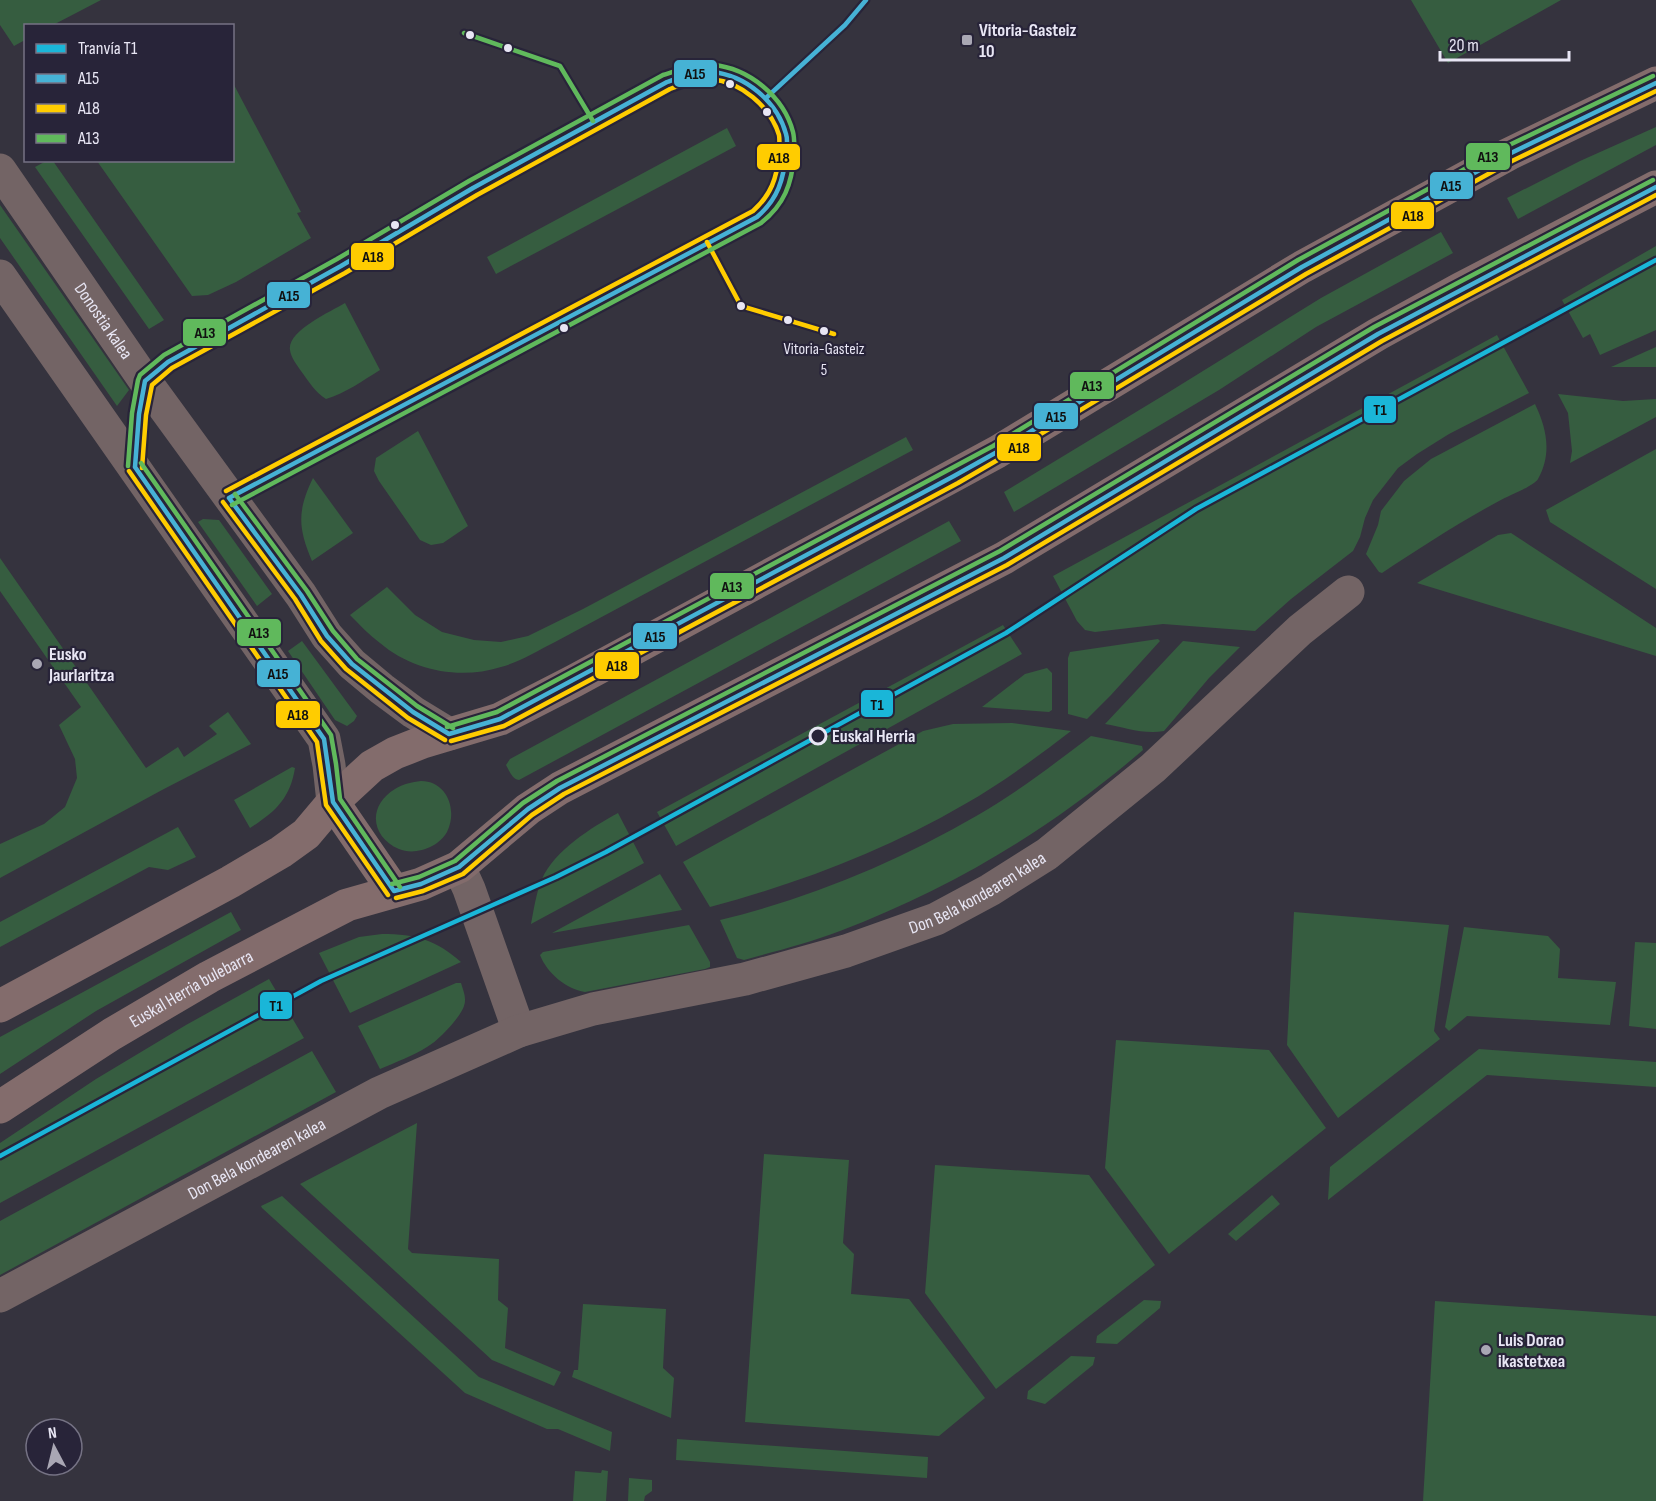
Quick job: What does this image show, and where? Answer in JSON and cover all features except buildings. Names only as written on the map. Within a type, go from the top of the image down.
[{"type":"main road","points":[[0,1006],[260,865],[306,834],[333,802],[372,766],[395,753],[423,742],[500,720],[997,452],[1302,267],[1509,154],[1656,83]]},
{"type":"main road","name":"Euskal Herria bulebarra","points":[[0,1107],[112,1034],[209,977],[347,905],[421,884],[459,867],[528,809],[560,788],[1004,558],[1378,334],[1656,187]]},
{"type":"main road","points":[[333,802],[394,891]]},
{"type":"street","name":"Donostia kalea","points":[[0,170],[145,381],[301,595],[327,636],[352,664],[382,689],[413,712],[449,734]]},
{"type":"street","points":[[0,276],[324,739],[333,802]]},
{"type":"street","name":"Don Bela kondearen kalea","points":[[0,1296],[379,1093],[519,1031],[594,1009],[756,976],[846,951],[936,919],[990,890],[1047,854],[1153,768],[1300,630],[1348,592]]},
{"type":"street","points":[[459,867],[469,889],[519,1031]]},
{"type":"green space","points":[[0,0],[101,0],[55,24],[24,24],[24,41],[14,46],[0,25]]},
{"type":"green space","points":[[1411,0],[1561,0],[1448,63]]},
{"type":"green space","points":[[234,85],[301,212],[297,213],[311,238],[236,282],[208,295],[192,296],[98,162],[234,162]]},
{"type":"green space","points":[[1656,127],[1656,145],[1518,219],[1507,198],[1580,161]]},
{"type":"green space","points":[[727,128],[736,146],[496,274],[487,257]]},
{"type":"green space","points":[[44,162],[54,162],[164,320],[149,329],[35,167]]},
{"type":"green space","points":[[0,205],[129,390],[117,406],[0,238]]},
{"type":"green space","points":[[1441,232],[1453,253],[1316,327],[1219,390],[1014,512],[1004,492],[1321,298]]},
{"type":"green space","points":[[1656,246],[1656,330],[1600,355],[1590,334],[1583,338],[1562,300]]},
{"type":"green space","points":[[345,303],[380,370],[347,390],[326,399],[312,386],[294,361],[290,350],[291,343],[302,329]]},
{"type":"green space","points":[[1497,335],[1529,393],[1449,434],[1398,468],[1373,500],[1353,551],[1291,599],[1255,631],[1163,624],[1095,632],[1085,630],[1077,621],[1053,576]]},
{"type":"green space","points":[[1656,347],[1656,367],[1611,367]]},
{"type":"green space","points":[[1558,394],[1623,401],[1656,399],[1656,417],[1570,463],[1572,451],[1568,413]]},
{"type":"green space","points":[[1535,404],[1545,432],[1546,442],[1545,460],[1536,482],[1469,518],[1382,573],[1379,572],[1366,554],[1381,511],[1404,481],[1431,459]]},
{"type":"green space","points":[[418,431],[468,526],[443,543],[431,545],[420,540],[374,471],[376,458]]},
{"type":"green space","points":[[906,437],[913,450],[508,665],[469,673],[453,673],[422,666],[393,653],[372,637],[350,615],[387,587],[415,615],[442,632],[474,640],[501,642],[528,636]]},
{"type":"green space","points":[[1656,449],[1656,589],[1550,522],[1546,510]]},
{"type":"green space","points":[[313,478],[353,533],[312,561],[304,539],[301,520],[304,500]]},
{"type":"green space","points":[[203,519],[219,520],[272,594],[257,606],[198,522]]},
{"type":"green space","points":[[949,521],[961,541],[519,780],[514,778],[506,765],[510,759]]},
{"type":"green space","points":[[1511,533],[1656,628],[1656,656],[1417,583],[1498,535]]},
{"type":"green space","points":[[0,558],[146,768],[178,747],[184,757],[217,734],[209,726],[228,712],[251,744],[0,878],[0,844],[44,824],[65,807],[77,778],[75,759],[59,725],[81,707],[0,591]]},
{"type":"green space","points":[[1003,625],[1022,654],[676,846],[657,812]]},
{"type":"green space","points":[[1158,639],[1160,641],[1087,719],[1068,714],[1068,658],[1070,652]]},
{"type":"green space","points":[[302,641],[357,716],[347,726],[335,720],[288,651]]},
{"type":"green space","points":[[1183,641],[1240,647],[1209,678],[1164,731],[1142,731],[1105,724]]},
{"type":"green space","points":[[1047,668],[1052,673],[1052,710],[1049,712],[982,707],[1025,674]]},
{"type":"green space","points":[[1012,723],[1071,731],[979,796],[935,821],[873,851],[809,876],[710,907],[683,862],[923,731],[953,724]]},
{"type":"green space","points":[[1091,736],[1142,746],[1143,750],[1073,806],[1036,831],[961,876],[922,896],[828,935],[744,960],[737,958],[720,920],[820,890],[916,848],[1007,797]]},
{"type":"green space","points":[[292,767],[295,768],[293,779],[280,804],[250,828],[234,800]]},
{"type":"green space","points":[[421,781],[430,782],[444,791],[450,806],[450,823],[447,832],[433,846],[419,851],[405,851],[390,844],[383,837],[376,821],[377,812],[386,796],[395,789]]},
{"type":"green space","points":[[618,813],[644,863],[531,924],[540,884],[555,859],[575,841]]},
{"type":"green space","points":[[178,827],[196,857],[168,870],[149,867],[0,947],[0,922]]},
{"type":"green space","points":[[660,874],[682,910],[552,933]]},
{"type":"green space","points":[[231,912],[241,930],[96,1011],[0,1074],[0,1037]]},
{"type":"green space","points":[[1294,912],[1449,925],[1434,1031],[1440,1039],[1338,1118],[1287,1045]]},
{"type":"green space","points":[[689,925],[710,962],[710,967],[585,992],[564,984],[547,968],[540,955],[543,952]]},
{"type":"green space","points":[[1464,927],[1548,936],[1560,949],[1558,978],[1616,982],[1610,1025],[1467,1016],[1449,1031],[1445,1027]]},
{"type":"green space","points":[[382,934],[405,935],[434,943],[461,962],[350,1013],[319,953],[359,937]]},
{"type":"green space","points":[[1635,942],[1656,943],[1656,1029],[1629,1026]]},
{"type":"green space","points":[[269,979],[304,1038],[0,1203],[0,1143],[96,1079]]},
{"type":"green space","points":[[456,983],[461,983],[465,1003],[462,1011],[448,1029],[422,1050],[380,1069],[358,1026]]},
{"type":"green space","points":[[1116,1040],[1269,1050],[1326,1128],[1169,1254],[1105,1168]]},
{"type":"green space","points":[[1479,1049],[1656,1062],[1656,1087],[1487,1075],[1328,1200],[1330,1167]]},
{"type":"green space","points":[[312,1051],[336,1092],[0,1275],[0,1221]]},
{"type":"green space","points":[[417,1123],[408,1249],[412,1253],[499,1259],[498,1300],[508,1308],[505,1348],[561,1372],[554,1386],[492,1360],[300,1184]]},
{"type":"green space","points":[[764,1154],[849,1160],[843,1243],[854,1254],[851,1294],[909,1299],[985,1398],[939,1436],[745,1422]]},
{"type":"green space","points":[[935,1165],[1089,1175],[1155,1265],[996,1389],[925,1293]]},
{"type":"green space","points":[[1272,1195],[1280,1204],[1236,1241],[1228,1234]]},
{"type":"green space","points":[[282,1196],[479,1377],[612,1432],[610,1451],[558,1429],[547,1429],[465,1393],[262,1208],[261,1206]]},
{"type":"green space","points":[[1144,1300],[1161,1301],[1160,1308],[1117,1344],[1096,1343],[1097,1336]]},
{"type":"green space","points":[[1435,1301],[1656,1316],[1656,1501],[1423,1501]]},
{"type":"green space","points":[[583,1304],[666,1309],[663,1368],[674,1378],[671,1418],[572,1377],[574,1370],[578,1370]]},
{"type":"green space","points":[[1071,1356],[1095,1357],[1093,1365],[1045,1404],[1027,1399],[1028,1391]]},
{"type":"green space","points":[[677,1439],[928,1457],[927,1478],[676,1460]]},
{"type":"green space","points":[[602,1470],[608,1471],[606,1501],[573,1501],[575,1471],[601,1473]]},
{"type":"green space","points":[[629,1478],[652,1480],[652,1491],[645,1496],[644,1501],[628,1501]]},
{"type":"tram line","name":"T1","points":[[0,1156],[321,981],[556,877],[606,852],[1006,633],[1196,509],[1656,260]]},
{"type":"transit line","name":"A15","points":[[766,98],[845,25],[866,0]]},
{"type":"transit line","name":"A13","points":[[464,33],[560,66],[593,121]]},
{"type":"transit line","name":"A13","points":[[128,466],[132,413],[140,375],[164,355],[337,259],[469,181],[663,75],[688,67],[713,65],[739,72],[763,86],[782,107],[794,135],[791,175],[781,201],[761,223],[232,505]]},
{"type":"transit line","name":"A15","points":[[135,467],[139,414],[145,381],[168,362],[341,266],[473,188],[667,82],[700,72],[724,74],[748,84],[775,111],[782,122],[787,138],[784,171],[775,196],[757,217],[229,498]]},
{"type":"transit line","name":"A13","points":[[447,727],[497,712],[993,446],[1298,260],[1505,147],[1653,76]]},
{"type":"transit line","name":"A18","points":[[142,468],[146,415],[152,385],[172,368],[345,273],[477,195],[670,89],[690,82],[711,79],[733,85],[753,97],[769,114],[779,135],[778,163],[769,192],[753,211],[226,491]]},
{"type":"transit line","name":"A15","points":[[449,734],[500,719],[954,476],[1302,267],[1509,154],[1656,83]]},
{"type":"transit line","name":"A18","points":[[451,741],[504,726],[958,483],[1306,274],[1512,161],[1656,91]]},
{"type":"transit line","name":"A13","points":[[392,884],[419,877],[455,861],[523,803],[557,781],[1000,551],[1374,327],[1653,180]]},
{"type":"transit line","name":"A15","points":[[394,891],[421,884],[459,867],[528,809],[560,788],[1004,558],[1378,334],[1656,187]]},
{"type":"transit line","name":"A18","points":[[396,898],[423,891],[463,874],[532,815],[564,794],[1007,565],[1382,341],[1656,195]]},
{"type":"transit line","name":"A18","points":[[707,242],[741,306],[834,334]]},
{"type":"transit line","name":"A13","points":[[141,463],[331,735],[340,799],[400,887]]},
{"type":"transit line","name":"A15","points":[[135,467],[324,739],[333,802],[394,891]]},
{"type":"transit line","name":"A18","points":[[129,471],[317,742],[326,805],[388,895]]},
{"type":"transit line","name":"A13","points":[[235,494],[307,591],[333,631],[357,659],[417,706],[453,728]]},
{"type":"transit line","name":"A15","points":[[229,498],[301,595],[327,636],[352,664],[413,712],[449,734]]},
{"type":"transit line","name":"A18","points":[[223,502],[295,599],[321,641],[346,669],[408,718],[445,740]]},
{"type":"place","name":"Vitoria-Gasteiz 10","points":[[967,40]]},
{"type":"place","name":"Vitoria-Gasteiz 5","points":[[824,331]]},
{"type":"place","name":"Eusko Jaurlaritza","points":[[37,664]]},
{"type":"place","name":"Euskal Herria","points":[[818,736]]},
{"type":"place","name":"Luis Dorao ikastetxea","points":[[1486,1350]]}]
